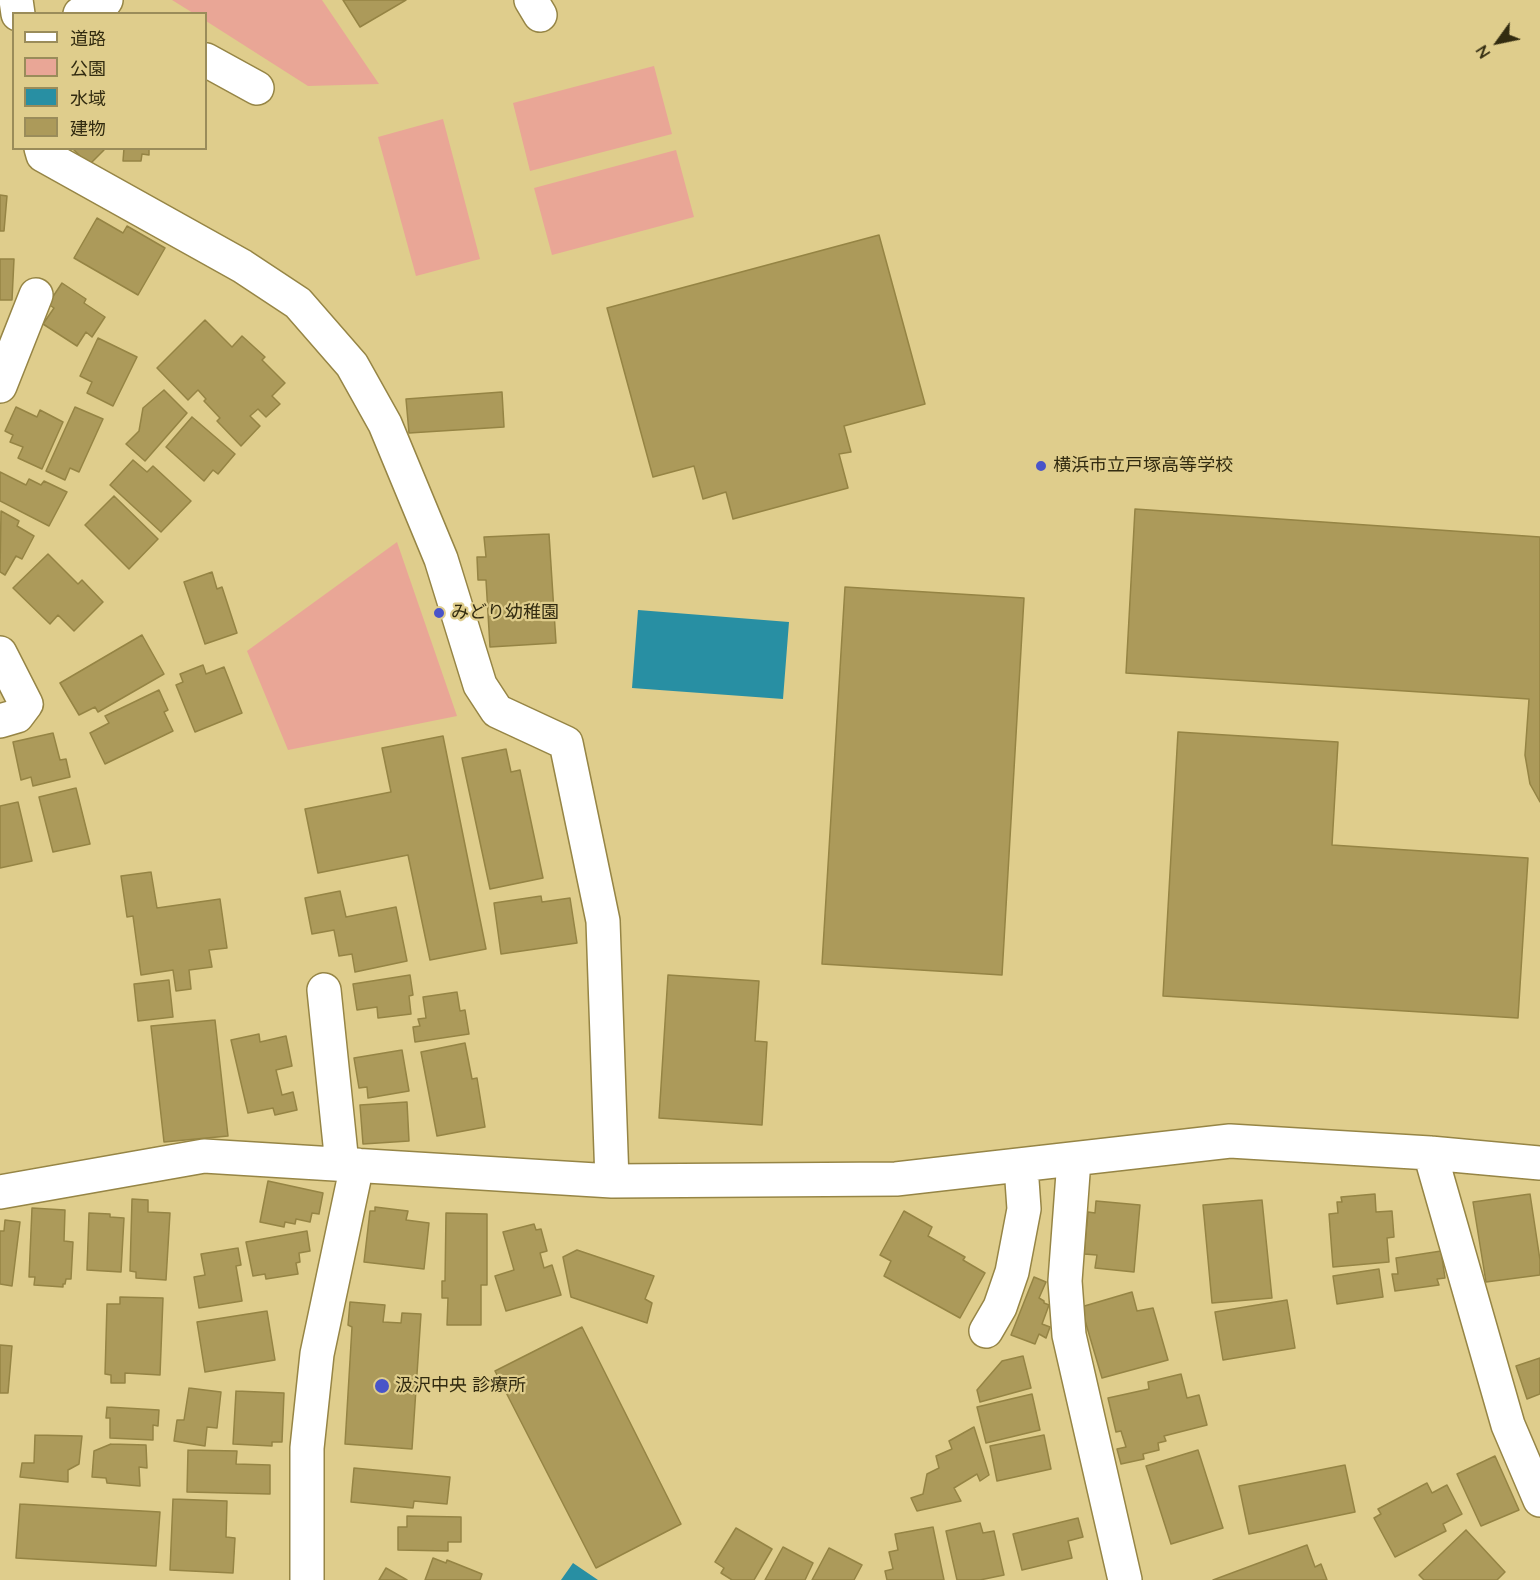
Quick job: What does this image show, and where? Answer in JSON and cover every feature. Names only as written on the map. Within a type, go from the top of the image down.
[{"type":"street","points":[[207,61],[257,88]]},
{"type":"street","points":[[41,150],[43,155],[242,266],[298,303],[345,356],[385,423],[412,487],[441,559],[480,685],[496,711],[566,743],[603,921],[612,1181]]},
{"type":"street","points":[[0,386],[36,295]]},
{"type":"street","points":[[0,653],[26,704],[17,716],[0,721]]},
{"type":"street","points":[[307,1580],[307,1448],[317,1354],[349,1165],[324,990]]},
{"type":"street","points":[[0,1192],[204,1156],[612,1181],[896,1179],[1230,1141],[1540,1163]]},
{"type":"street","points":[[1430,1154],[1508,1425],[1540,1500]]},
{"type":"street","points":[[1074,1160],[1065,1281],[1069,1335],[1125,1580]]},
{"type":"street","points":[[986,1331],[1000,1307],[1012,1272],[1024,1209],[1022,1166]]},
{"type":"green space","points":[[172,0],[322,0],[379,84],[308,86],[207,22],[207,12],[191,12]]},
{"type":"green space","points":[[654,66],[672,134],[530,171],[513,103]]},
{"type":"green space","points":[[443,119],[480,259],[416,276],[378,137]]},
{"type":"green space","points":[[676,150],[694,217],[552,255],[534,188]]},
{"type":"green space","points":[[397,542],[457,716],[288,750],[247,651]]},
{"type":"water","points":[[638,610],[789,622],[783,699],[632,688]]},
{"type":"water","points":[[573,1563],[598,1580],[561,1580]]},
{"type":"building","points":[[343,0],[406,0],[360,27]]},
{"type":"building","points":[[74,150],[104,150],[89,165]]},
{"type":"building","points":[[124,150],[149,150],[149,155],[142,154],[141,161],[123,161]]},
{"type":"building","points":[[0,195],[7,196],[4,231],[0,231]]},
{"type":"building","points":[[97,218],[123,233],[127,226],[165,248],[138,295],[74,258]]},
{"type":"building","points":[[879,235],[925,404],[844,426],[851,452],[839,454],[848,488],[733,519],[726,492],[703,499],[694,466],[653,477],[607,308]]},
{"type":"building","points":[[0,259],[14,259],[12,300],[0,300]]},
{"type":"building","points":[[62,283],[86,299],[84,303],[105,317],[92,337],[86,332],[77,346],[43,324],[54,308],[48,304]]},
{"type":"building","points":[[205,320],[232,347],[242,336],[265,357],[262,360],[285,383],[272,396],[280,404],[266,417],[258,409],[250,416],[260,426],[241,446],[217,421],[220,418],[204,401],[206,399],[198,390],[188,400],[157,368]]},
{"type":"building","points":[[98,338],[137,357],[113,406],[87,393],[92,382],[80,376]]},
{"type":"building","points":[[164,390],[187,413],[145,461],[126,444],[139,431],[143,408]]},
{"type":"building","points":[[502,392],[504,427],[409,433],[406,399]]},
{"type":"building","points":[[16,407],[37,417],[40,410],[63,422],[42,469],[18,458],[23,447],[10,442],[13,435],[5,431]]},
{"type":"building","points":[[75,407],[103,419],[79,472],[70,468],[65,480],[46,471]]},
{"type":"building","points":[[192,417],[235,454],[218,474],[213,470],[204,481],[166,447]]},
{"type":"building","points":[[133,460],[147,472],[153,466],[191,501],[161,532],[110,485]]},
{"type":"building","points":[[0,472],[26,485],[29,479],[41,485],[44,481],[67,492],[49,526],[0,501]]},
{"type":"building","points":[[114,496],[158,539],[129,569],[85,525]]},
{"type":"building","points":[[1135,509],[1540,537],[1540,802],[1530,784],[1525,755],[1529,699],[1126,673]]},
{"type":"building","points":[[1,511],[19,521],[17,526],[34,536],[22,559],[16,556],[5,575],[0,572]]},
{"type":"building","points":[[549,534],[556,643],[490,647],[486,580],[478,580],[477,557],[486,557],[484,537]]},
{"type":"building","points":[[48,554],[78,584],[82,580],[103,602],[74,631],[58,615],[50,624],[13,588]]},
{"type":"building","points":[[212,572],[217,589],[222,587],[237,633],[205,644],[184,582]]},
{"type":"building","points":[[845,587],[1024,598],[1002,975],[822,964]]},
{"type":"building","points":[[142,635],[164,674],[98,712],[95,707],[79,715],[60,683]]},
{"type":"building","points":[[203,665],[206,674],[224,667],[242,713],[195,732],[176,685],[183,682],[180,674]]},
{"type":"building","points":[[159,690],[168,710],[164,712],[173,731],[105,764],[90,733],[109,723],[105,716]]},
{"type":"building","points":[[1178,732],[1338,742],[1332,845],[1528,858],[1518,1018],[1163,996]]},
{"type":"building","points":[[53,733],[60,760],[66,759],[70,777],[33,786],[31,777],[21,780],[13,742]]},
{"type":"building","points":[[443,736],[486,949],[430,960],[408,855],[318,873],[305,809],[391,792],[382,748]]},
{"type":"building","points":[[506,749],[511,772],[520,770],[543,878],[490,889],[462,758]]},
{"type":"building","points":[[76,788],[90,844],[53,852],[39,797]]},
{"type":"building","points":[[18,802],[32,861],[0,868],[0,806]]},
{"type":"building","points":[[151,872],[157,908],[220,899],[227,948],[209,950],[212,967],[189,970],[191,989],[176,991],[173,970],[141,975],[133,916],[127,917],[121,876]]},
{"type":"building","points":[[340,891],[346,917],[396,907],[407,961],[355,972],[352,954],[339,956],[334,930],[312,934],[305,898]]},
{"type":"building","points":[[541,896],[542,902],[570,898],[577,943],[501,954],[494,903]]},
{"type":"building","points":[[410,975],[413,995],[409,996],[411,1014],[378,1018],[377,1007],[357,1010],[353,984]]},
{"type":"building","points":[[668,975],[759,981],[755,1041],[767,1042],[762,1125],[659,1118]]},
{"type":"building","points":[[169,980],[173,1017],[138,1021],[134,984]]},
{"type":"building","points":[[457,992],[460,1011],[465,1010],[469,1034],[415,1042],[413,1027],[420,1026],[418,1019],[426,1018],[423,997]]},
{"type":"building","points":[[215,1020],[228,1136],[164,1142],[151,1026]]},
{"type":"building","points":[[259,1034],[260,1042],[286,1036],[292,1066],[276,1070],[282,1095],[293,1092],[297,1110],[275,1115],[273,1108],[248,1113],[231,1040]]},
{"type":"building","points":[[465,1043],[472,1079],[477,1078],[485,1127],[437,1136],[421,1052]]},
{"type":"building","points":[[402,1050],[409,1091],[368,1098],[367,1087],[359,1088],[354,1058]]},
{"type":"building","points":[[407,1102],[409,1141],[363,1144],[360,1105]]},
{"type":"building","points":[[268,1181],[323,1193],[319,1214],[312,1213],[310,1222],[296,1219],[295,1224],[285,1222],[284,1227],[260,1222]]},
{"type":"building","points":[[1375,1194],[1376,1212],[1392,1211],[1394,1237],[1387,1238],[1389,1262],[1333,1267],[1329,1214],[1338,1213],[1337,1202],[1342,1202],[1341,1197]]},
{"type":"building","points":[[1530,1194],[1540,1260],[1540,1275],[1486,1282],[1473,1202]]},
{"type":"building","points":[[132,1199],[148,1200],[148,1212],[170,1213],[166,1280],[136,1278],[136,1272],[130,1271]]},
{"type":"building","points":[[1262,1200],[1272,1298],[1212,1303],[1203,1205]]},
{"type":"building","points":[[1096,1201],[1140,1205],[1134,1272],[1095,1268],[1097,1255],[1084,1254],[1088,1212],[1095,1213]]},
{"type":"building","points":[[375,1207],[408,1211],[406,1220],[429,1223],[424,1269],[364,1262],[370,1211],[375,1211]]},
{"type":"building","points":[[32,1208],[65,1210],[64,1241],[73,1242],[71,1279],[66,1279],[63,1287],[34,1285],[35,1277],[29,1277]]},
{"type":"building","points":[[904,1211],[932,1227],[928,1236],[965,1257],[963,1260],[985,1273],[960,1318],[884,1276],[891,1261],[880,1255]]},
{"type":"building","points":[[89,1213],[110,1214],[110,1217],[124,1218],[121,1272],[87,1270]]},
{"type":"building","points":[[446,1213],[487,1214],[487,1285],[481,1285],[481,1325],[447,1325],[448,1298],[442,1298],[442,1281],[445,1281]]},
{"type":"building","points":[[5,1220],[20,1222],[12,1286],[0,1284],[0,1231],[4,1231]]},
{"type":"building","points":[[534,1224],[536,1230],[541,1229],[547,1251],[540,1253],[544,1268],[552,1265],[561,1295],[506,1311],[495,1276],[514,1270],[503,1232]]},
{"type":"building","points":[[307,1231],[310,1251],[299,1253],[300,1262],[296,1263],[298,1274],[266,1279],[265,1274],[253,1276],[246,1242]]},
{"type":"building","points":[[238,1248],[241,1265],[236,1266],[242,1301],[199,1308],[194,1277],[205,1275],[201,1254]]},
{"type":"building","points":[[577,1250],[654,1276],[645,1299],[652,1303],[647,1323],[571,1297],[563,1257]]},
{"type":"building","points":[[1441,1251],[1445,1278],[1437,1279],[1439,1285],[1395,1291],[1392,1274],[1398,1274],[1396,1258]]},
{"type":"building","points":[[1379,1269],[1383,1297],[1337,1304],[1333,1276]]},
{"type":"building","points":[[1034,1277],[1046,1282],[1039,1298],[1049,1305],[1042,1324],[1050,1327],[1046,1338],[1039,1334],[1035,1344],[1011,1335]]},
{"type":"building","points":[[1132,1292],[1137,1311],[1153,1308],[1168,1360],[1102,1378],[1081,1307]]},
{"type":"building","points":[[120,1297],[163,1298],[160,1375],[125,1373],[125,1383],[111,1383],[111,1375],[105,1374],[107,1304],[120,1304]]},
{"type":"building","points":[[1287,1300],[1295,1348],[1223,1360],[1215,1312]]},
{"type":"building","name":"汲沢中央 診療所","points":[[350,1302],[385,1305],[383,1322],[401,1323],[402,1313],[421,1314],[412,1449],[345,1444],[352,1327],[348,1325]]},
{"type":"building","points":[[267,1311],[275,1360],[205,1372],[197,1322]]},
{"type":"building","points":[[582,1327],[681,1524],[596,1568],[495,1371]]},
{"type":"building","points":[[0,1345],[12,1346],[8,1393],[0,1393]]},
{"type":"building","points":[[1023,1356],[1031,1388],[980,1402],[977,1390],[1002,1361]]},
{"type":"building","points":[[1540,1358],[1540,1394],[1527,1399],[1516,1366]]},
{"type":"building","points":[[1181,1374],[1187,1398],[1199,1395],[1207,1425],[1164,1436],[1166,1441],[1158,1443],[1159,1450],[1143,1454],[1144,1459],[1121,1464],[1117,1449],[1126,1447],[1121,1431],[1116,1432],[1108,1398],[1149,1389],[1148,1382]]},
{"type":"building","points":[[189,1388],[221,1392],[217,1428],[207,1427],[205,1446],[174,1441],[177,1420],[184,1420]]},
{"type":"building","points":[[236,1391],[284,1393],[282,1442],[272,1442],[272,1446],[233,1444]]},
{"type":"building","points":[[1032,1394],[1040,1430],[986,1443],[977,1407]]},
{"type":"building","points":[[107,1407],[159,1410],[158,1426],[153,1425],[153,1440],[110,1438],[110,1418],[106,1418]]},
{"type":"building","points":[[974,1427],[989,1475],[980,1481],[977,1474],[954,1488],[961,1501],[917,1511],[911,1498],[923,1494],[927,1474],[939,1468],[936,1456],[952,1449],[949,1441]]},
{"type":"building","points":[[35,1435],[82,1436],[79,1464],[68,1470],[68,1482],[20,1477],[22,1463],[34,1463]]},
{"type":"building","points":[[1044,1435],[1051,1469],[997,1481],[990,1446]]},
{"type":"building","points":[[111,1444],[146,1445],[147,1468],[139,1467],[140,1486],[107,1483],[106,1478],[92,1477],[94,1451]]},
{"type":"building","points":[[188,1450],[237,1451],[236,1464],[270,1465],[270,1494],[187,1492]]},
{"type":"building","points":[[1198,1450],[1223,1528],[1171,1544],[1146,1466]]},
{"type":"building","points":[[1495,1456],[1519,1510],[1481,1526],[1457,1474]]},
{"type":"building","points":[[1345,1465],[1355,1512],[1249,1534],[1239,1486]]},
{"type":"building","points":[[354,1468],[450,1477],[447,1504],[414,1501],[413,1508],[351,1502]]},
{"type":"building","points":[[1427,1483],[1432,1493],[1447,1485],[1462,1514],[1443,1524],[1446,1531],[1395,1557],[1374,1518],[1381,1514],[1378,1509]]},
{"type":"building","points":[[173,1499],[227,1501],[226,1537],[235,1538],[233,1573],[170,1570]]},
{"type":"building","points":[[20,1504],[160,1512],[156,1566],[16,1558]]},
{"type":"building","points":[[407,1516],[461,1517],[461,1542],[448,1542],[448,1551],[398,1550],[398,1527],[407,1527]]},
{"type":"building","points":[[1078,1518],[1083,1537],[1068,1541],[1072,1558],[1022,1570],[1013,1534]]},
{"type":"building","points":[[980,1523],[983,1533],[994,1531],[1004,1575],[980,1580],[957,1580],[946,1531]]},
{"type":"building","points":[[933,1527],[944,1580],[887,1580],[885,1571],[893,1569],[889,1552],[898,1550],[895,1534]]},
{"type":"building","points":[[736,1528],[772,1549],[754,1580],[732,1580],[721,1573],[724,1568],[715,1562]]},
{"type":"building","points":[[1466,1530],[1505,1572],[1497,1580],[1424,1580],[1419,1575]]},
{"type":"building","points":[[1307,1545],[1315,1567],[1321,1564],[1327,1580],[1213,1580]]},
{"type":"building","points":[[783,1547],[813,1563],[805,1580],[765,1580]]},
{"type":"building","points":[[829,1548],[862,1565],[854,1580],[812,1580]]},
{"type":"building","points":[[433,1558],[446,1563],[447,1560],[482,1574],[480,1580],[425,1580]]},
{"type":"building","points":[[386,1568],[407,1580],[379,1580]]},
{"type":"place","name":"横浜市立戸塚高等学校","points":[[1041,466]]},
{"type":"place","name":"みどり幼稚園","points":[[439,613]]},
{"type":"place","name":"汲沢中央 診療所","points":[[382,1386]]}]
